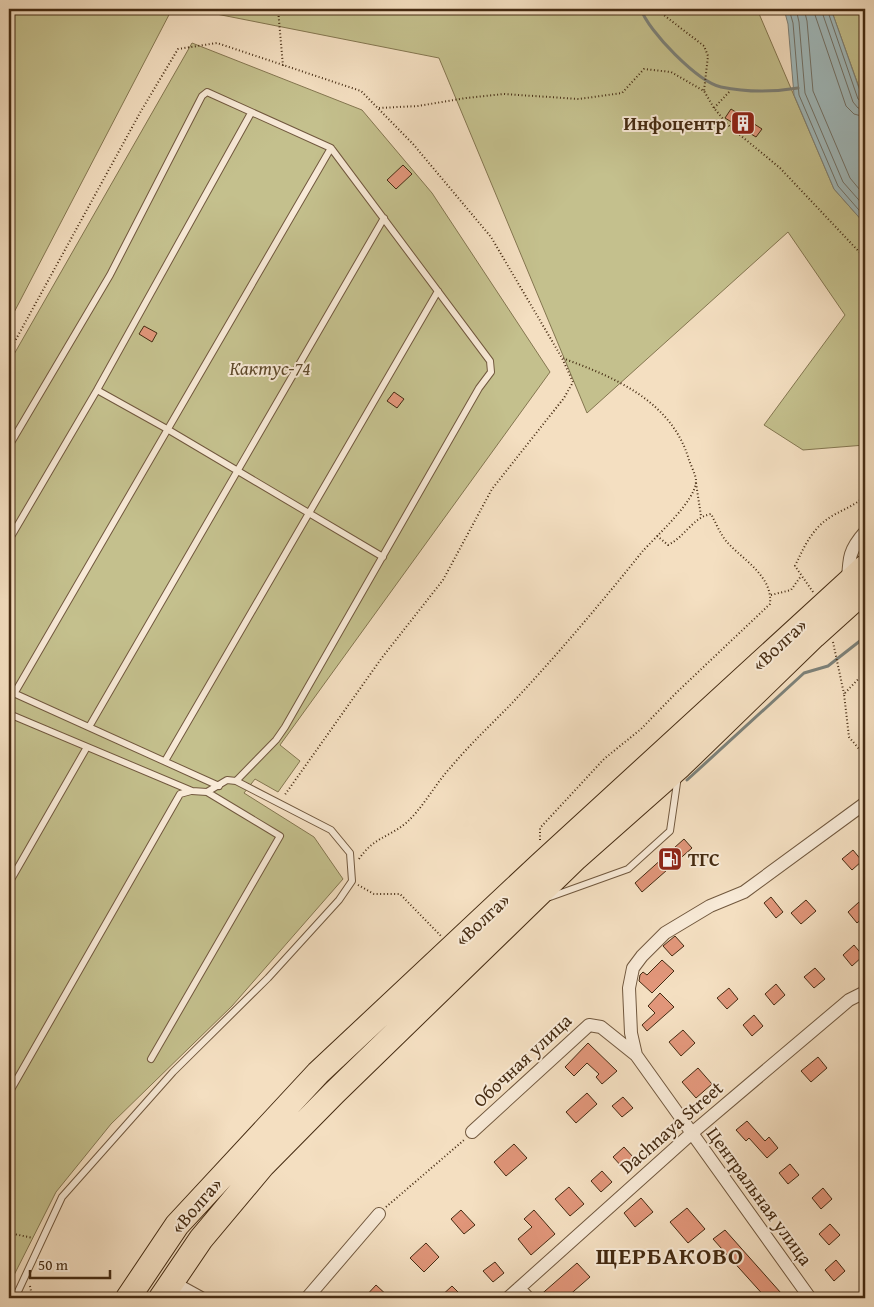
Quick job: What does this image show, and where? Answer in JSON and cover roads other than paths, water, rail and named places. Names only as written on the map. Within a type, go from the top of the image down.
[{"type":"highway","name":"«Волга»","points":[[166,1290],[201,1239],[263,1165],[576,858],[680,766],[828,623],[861,586]]},
{"type":"highway","name":"«Волга»","points":[[128,1298],[177,1225],[318,1073],[541,864],[861,586]]},
{"type":"street","points":[[861,586],[849,557],[854,545],[865,532]]},
{"type":"street","points":[[636,1055],[631,1033],[629,988],[633,968],[642,956],[665,933],[710,906],[744,892],[864,804]]},
{"type":"street","name":"Dachnaya Street","points":[[508,1298],[692,1133],[849,1000],[865,992]]},
{"type":"street","name":"Обочная улица","points":[[472,1132],[589,1025],[601,1027]]},
{"type":"street","name":"Центральная улица","points":[[601,1027],[636,1055],[810,1298]]},
{"type":"street","points":[[307,1298],[379,1214]]},
{"type":"street","points":[[519,1288],[528,1298]]},
{"type":"street","points":[[166,1290],[201,1298]]},
{"type":"lane","points":[[9,446],[110,275],[202,96],[207,92],[331,148],[490,361],[491,372],[479,388],[285,727],[276,740],[236,781]]},
{"type":"lane","points":[[9,540],[96,390],[251,113]]},
{"type":"lane","points":[[219,786],[12,692],[331,148]]},
{"type":"lane","points":[[89,727],[384,218]]},
{"type":"lane","points":[[165,761],[438,291]]},
{"type":"lane","points":[[96,390],[167,429],[383,557]]},
{"type":"lane","points":[[9,714],[192,791]]},
{"type":"lane","points":[[9,883],[87,747]]},
{"type":"lane","points":[[545,901],[553,894],[628,870],[670,831],[680,766]]},
{"type":"lane","points":[[16,1298],[62,1197],[173,1072],[268,978],[338,900],[352,881],[350,853],[331,830],[236,781],[227,780],[206,792]]},
{"type":"lane","points":[[9,1093],[180,794],[192,791],[206,792],[280,836],[151,1059]]},
{"type":"lane","points":[[502,930],[523,920],[530,914]]},
{"type":"water","points":[[784,9],[831,9],[865,105],[865,224],[834,189],[794,95],[788,24]]},
{"type":"waterway","points":[[641,9],[653,30],[663,42],[687,66],[711,83],[730,89],[750,91],[798,88]]},
{"type":"waterway","points":[[687,780],[804,673],[828,666],[865,637]]},
{"type":"place","name":"Инфоцентр","points":[[743,123]]},
{"type":"place","name":"ТГС","points":[[670,859]]},
{"type":"district","name":"ЩЕРБАКОВО","points":[[670,1256]]},
{"type":"park label","name":"Кактус-74","points":[[270,368]]}]
